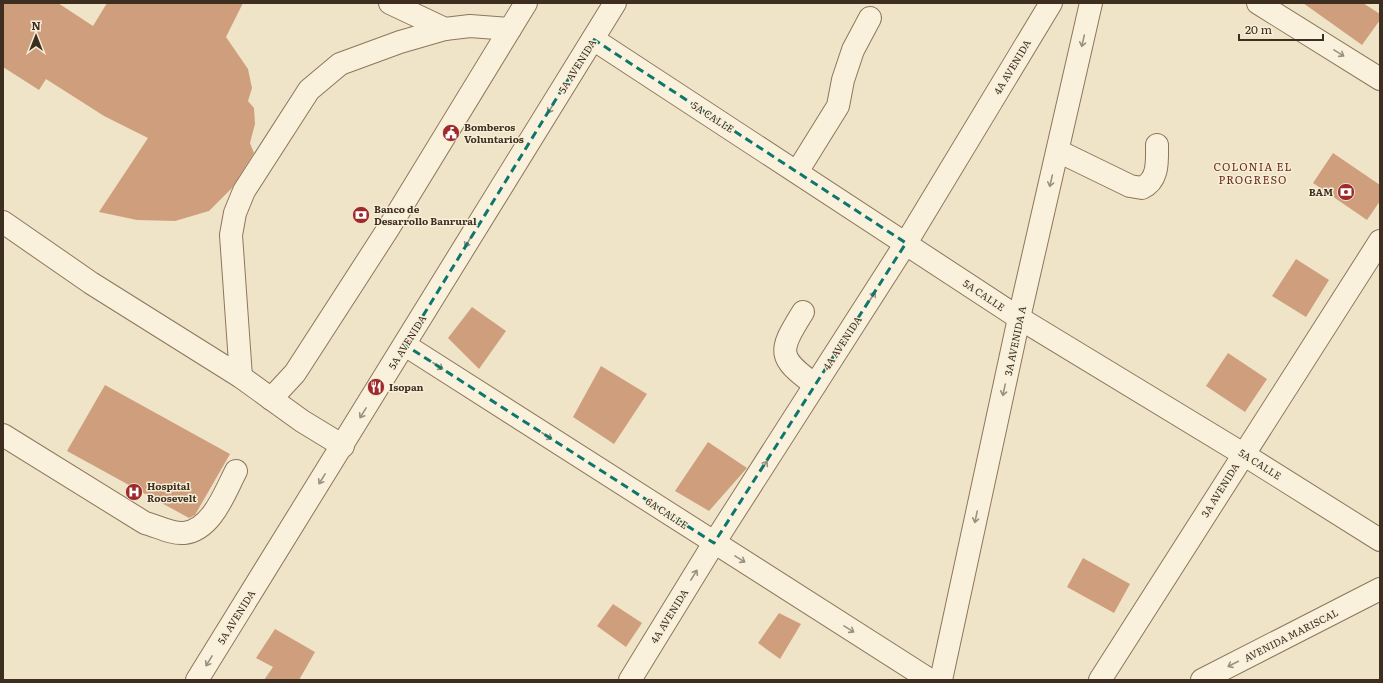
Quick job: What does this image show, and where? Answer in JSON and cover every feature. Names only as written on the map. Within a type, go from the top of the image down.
[{"type":"street","points":[[390,3],[445,29]]},
{"type":"street","points":[[271,399],[295,373],[388,229],[526,3]]},
{"type":"street","name":"5A AVENIDA","points":[[197,680],[405,346],[615,3]]},
{"type":"street","name":"4A AVENIDA","points":[[630,680],[714,543],[906,243],[1051,3]]},
{"type":"street","name":"3A AVENIDA A","points":[[941,680],[1019,318],[1092,3]]},
{"type":"street","points":[[1258,3],[1380,79]]},
{"type":"street","points":[[797,172],[838,106],[843,80],[853,50],[870,18]]},
{"type":"street","points":[[240,377],[231,235],[235,212],[244,191],[309,90],[340,64],[400,42],[445,29],[470,26],[510,29]]},
{"type":"street","name":"5A CALLE","points":[[593,39],[1019,318],[1243,454],[1380,540]]},
{"type":"street","points":[[1058,151],[1130,186],[1142,188],[1152,181],[1156,170],[1158,145]]},
{"type":"street","points":[[3,222],[91,283],[240,377],[343,446]]},
{"type":"street","name":"3A AVENIDA","points":[[1100,680],[1380,241]]},
{"type":"street","points":[[803,312],[790,332],[784,348],[788,362],[797,372],[815,385]]},
{"type":"street","name":"6A CALLE","points":[[405,346],[930,680]]},
{"type":"street","points":[[3,435],[145,523],[170,531],[184,533],[198,529],[210,518],[236,470]]},
{"type":"street","name":"AVENIDA MARISCAL","points":[[1202,680],[1380,589]]},
{"type":"highlighted area","points":[[593,39],[906,243],[714,543],[405,345]]},
{"type":"building","points":[[3,3],[58,3],[93,26],[107,3],[243,3],[226,37],[248,69],[252,88],[248,101],[254,108],[255,124],[250,143],[254,153],[232,188],[209,211],[175,221],[137,220],[99,212],[148,138],[104,116],[46,79],[39,90],[3,67]]},
{"type":"building","points":[[1303,3],[1363,3],[1380,14],[1380,20],[1362,45]]},
{"type":"building","points":[[1333,153],[1380,185],[1380,201],[1367,220],[1313,183]]},
{"type":"building","points":[[1296,259],[1329,280],[1306,317],[1272,296]]},
{"type":"building","points":[[472,307],[506,331],[479,369],[448,338]]},
{"type":"building","points":[[1228,353],[1267,379],[1245,412],[1206,386]]},
{"type":"building","points":[[601,366],[647,394],[614,444],[573,417]]},
{"type":"building","points":[[105,385],[230,454],[195,515],[189,518],[67,451]]},
{"type":"building","points":[[708,442],[747,468],[709,511],[675,491]]},
{"type":"building","points":[[1083,558],[1130,584],[1114,613],[1067,587]]},
{"type":"building","points":[[613,604],[642,623],[626,647],[597,626]]},
{"type":"building","points":[[779,613],[801,624],[780,659],[758,643]]},
{"type":"building","points":[[275,629],[315,652],[299,680],[264,680],[273,667],[256,658]]},
{"type":"place","name":"Bomberos Voluntarios","points":[[451,133]]},
{"type":"place","name":"BAM","points":[[1346,192]]},
{"type":"place","name":"Banco de Desarrollo Banrural","points":[[361,215]]},
{"type":"place","name":"Isopan","points":[[376,387]]},
{"type":"place","name":"Hospital Roosevelt","points":[[134,492]]},
{"type":"district","name":"COLONIA EL PROGRESO","points":[[1253,173]]}]
